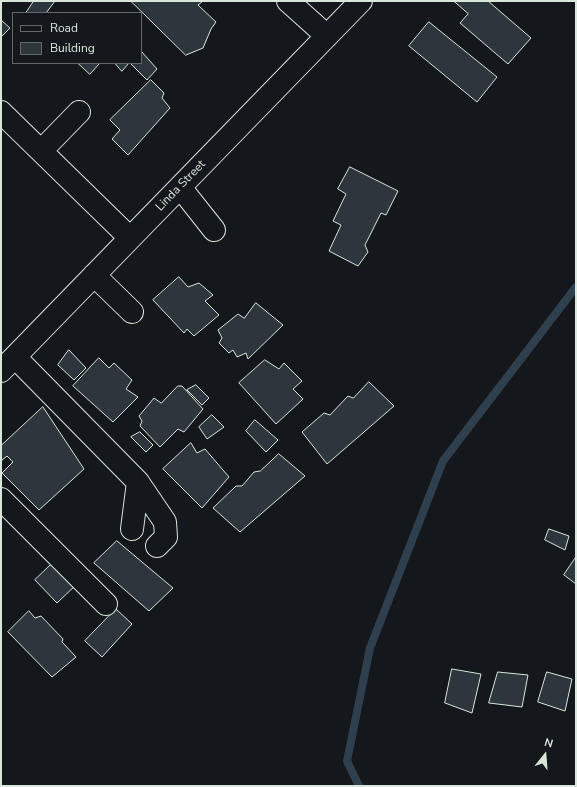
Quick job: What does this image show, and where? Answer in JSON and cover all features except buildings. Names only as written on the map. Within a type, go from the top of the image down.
[{"type":"street","points":[[288,1],[327,36]]},
{"type":"street","name":"Linda Street","points":[[8,364],[361,1]]},
{"type":"street","points":[[1,112],[130,238]]},
{"type":"street","points":[[41,151],[79,112]]},
{"type":"street","points":[[180,187],[214,230]]},
{"type":"street","points":[[94,275],[132,312]]},
{"type":"street","points":[[8,364],[138,482],[165,522],[166,537],[158,546]]},
{"type":"street","points":[[132,529],[138,482]]},
{"type":"street","points":[[1,499],[106,604]]},
{"type":"waterway","points":[[359,786],[347,761],[370,648],[443,461],[576,287]]}]
